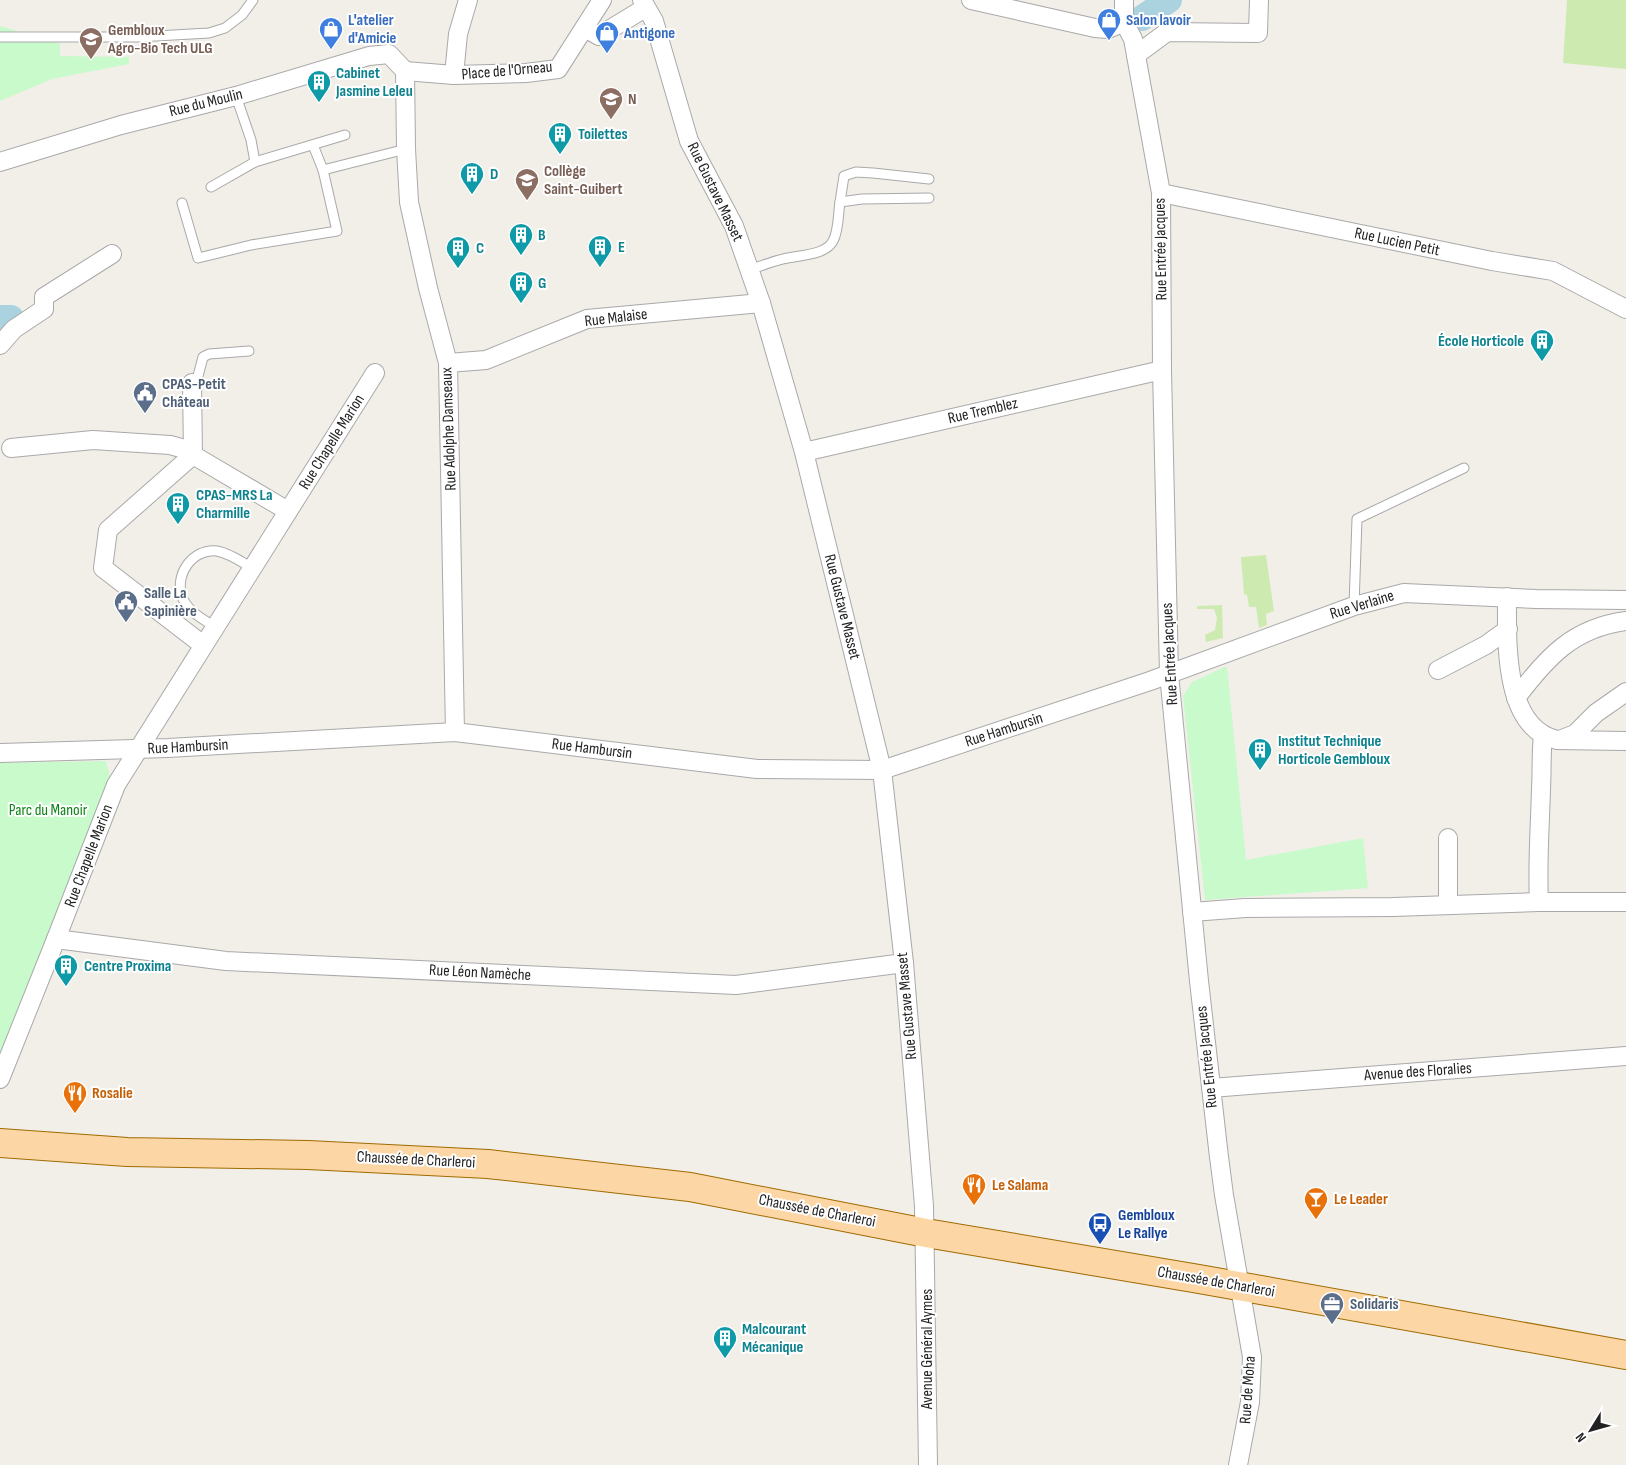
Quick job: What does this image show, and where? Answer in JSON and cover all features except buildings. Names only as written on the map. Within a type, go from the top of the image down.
[{"type":"main road","name":"Chaussée de Charleroi","points":[[0,1143],[127,1152],[308,1155],[488,1164],[690,1187],[926,1233],[1239,1286],[1626,1355]]},
{"type":"street","points":[[454,75],[458,34],[468,0]]},
{"type":"street","name":"Place de l'Orneau","points":[[405,71],[454,75],[519,73],[558,69],[602,0]]},
{"type":"street","points":[[971,0],[1094,28],[1108,29],[1124,22],[1124,0]]},
{"type":"street","points":[[1136,55],[1167,32],[1258,33],[1259,0]]},
{"type":"street","points":[[585,28],[599,36],[644,4]]},
{"type":"street","name":"Rue Gustave Masset","points":[[644,4],[654,22],[689,141],[734,226],[761,304],[804,452],[882,770],[904,963],[926,1233]]},
{"type":"street","name":"Rue Entrée Jacques","points":[[1124,22],[1132,39],[1136,55],[1160,193],[1168,674],[1211,1088],[1224,1195],[1239,1286]]},
{"type":"street","name":"Rue du Moulin","points":[[0,162],[121,125],[236,96],[377,54],[392,56],[405,71]]},
{"type":"street","name":"Rue Adolphe Damseaux","points":[[405,71],[407,188],[412,218],[448,363],[455,732]]},
{"type":"street","name":"Rue Lucien Petit","points":[[1160,193],[1492,261],[1553,271],[1626,310]]},
{"type":"street","points":[[0,346],[14,329],[44,309],[44,297],[112,254]]},
{"type":"street","name":"Rue Malaise","points":[[448,363],[486,360],[587,320],[761,304]]},
{"type":"street","name":"Rue Tremblez","points":[[804,452],[1162,370]]},
{"type":"street","name":"Rue Chapelle Marion","points":[[0,1079],[116,785],[375,373]]},
{"type":"street","points":[[192,383],[193,455],[108,530],[103,568],[203,645]]},
{"type":"street","points":[[11,448],[93,440],[170,445],[181,448],[288,511]]},
{"type":"street","name":"Rue Verlaine","points":[[1168,674],[1354,606],[1404,593],[1626,600]]},
{"type":"street","points":[[1507,597],[1510,671],[1516,698],[1526,718],[1547,738],[1562,740],[1626,740]]},
{"type":"street","points":[[1516,698],[1527,682],[1552,656],[1578,635],[1602,625],[1626,621]]},
{"type":"street","points":[[1438,670],[1486,645],[1508,629]]},
{"type":"street","name":"Rue Hambursin","points":[[0,753],[137,750],[455,732],[758,769],[882,770],[1168,674]]},
{"type":"street","points":[[1562,740],[1575,734],[1596,713],[1626,692]]},
{"type":"street","points":[[1539,902],[1538,873],[1543,735]]},
{"type":"street","points":[[1448,838],[1448,905]]},
{"type":"street","points":[[1192,912],[1245,908],[1626,902]]},
{"type":"street","name":"Rue Léon Namèche","points":[[56,939],[226,961],[736,985],[904,963]]},
{"type":"street","name":"Avenue des Floralies","points":[[1211,1088],[1626,1056]]},
{"type":"street","name":"Avenue Général Aymes","points":[[926,1233],[928,1465]]},
{"type":"street","name":"Rue de Moha","points":[[1238,1465],[1250,1402],[1252,1357],[1239,1286]]},
{"type":"lane","points":[[2,38],[138,37],[209,33],[225,28],[242,15],[253,0]]},
{"type":"lane","points":[[236,96],[251,140],[255,162]]},
{"type":"lane","points":[[211,187],[255,162],[345,135]]},
{"type":"lane","points":[[182,203],[198,258],[251,246],[337,231],[323,170],[313,145]]},
{"type":"lane","points":[[323,170],[406,149]]},
{"type":"lane","points":[[749,270],[815,252],[833,242],[844,176],[856,172],[929,179]]},
{"type":"lane","points":[[840,202],[862,199],[929,198]]},
{"type":"lane","points":[[192,383],[198,376],[205,355],[249,351]]},
{"type":"lane","points":[[1354,606],[1357,519],[1464,468]]},
{"type":"lane","points":[[215,627],[192,611],[182,598],[180,581],[186,566],[200,554],[218,551],[252,568]]},
{"type":"green space","points":[[1567,0],[1626,0],[1626,69],[1563,63]]},
{"type":"green space","points":[[0,26],[60,44],[60,56],[129,57],[129,64],[52,79],[0,101]]},
{"type":"green space","points":[[1266,555],[1274,611],[1266,614],[1267,625],[1259,628],[1256,607],[1249,607],[1247,595],[1244,594],[1241,557]]},
{"type":"green space","points":[[1222,605],[1223,638],[1206,642],[1205,635],[1215,630],[1217,618],[1214,609],[1197,609],[1197,606]]},
{"type":"green space","points":[[1227,666],[1246,860],[1363,838],[1368,888],[1205,900],[1183,696],[1192,682]]},
{"type":"green space","name":"Parc du Manoir","points":[[106,761],[111,781],[0,1056],[0,763]]},
{"type":"waterway","points":[[1142,18],[1169,0]]},
{"type":"waterway","points":[[0,318],[11,318]]},
{"type":"place","name":"Salon lavoir","points":[[1109,41]]},
{"type":"place","name":"L'atelier d'Amicie","points":[[331,50]]},
{"type":"place","name":"Antigone","points":[[607,54]]},
{"type":"place","name":"Gembloux Agro-Bio Tech ULG","points":[[91,60]]},
{"type":"place","name":"Cabinet Jasmine Leleu","points":[[319,103]]},
{"type":"place","name":"N","points":[[611,120]]},
{"type":"place","name":"Toilettes","points":[[560,155]]},
{"type":"place","name":"D","points":[[472,195]]},
{"type":"place","name":"Collège Saint-Guibert","points":[[527,201]]},
{"type":"place","name":"B","points":[[521,256]]},
{"type":"place","name":"E","points":[[600,268]]},
{"type":"place","name":"C","points":[[458,269]]},
{"type":"place","name":"G","points":[[521,304]]},
{"type":"place","name":"École Horticole","points":[[1542,362]]},
{"type":"place","name":"CPAS-Petit Château","points":[[145,414]]},
{"type":"place","name":"CPAS-MRS La Charmille","points":[[178,525]]},
{"type":"place","name":"Salle La Sapinière","points":[[126,623]]},
{"type":"place","name":"Institut Technique Horticole Gembloux","points":[[1260,771]]},
{"type":"place","name":"Centre Proxima","points":[[66,987]]},
{"type":"place","name":"Rosalie","points":[[75,1114]]},
{"type":"place","name":"Le Salama","points":[[974,1206]]},
{"type":"place","name":"Le Leader","points":[[1316,1220]]},
{"type":"place","name":"Gembloux Le Rallye","points":[[1100,1245]]},
{"type":"place","name":"Solidaris","points":[[1332,1325]]},
{"type":"place","name":"Malcourant Mécanique","points":[[725,1359]]}]
